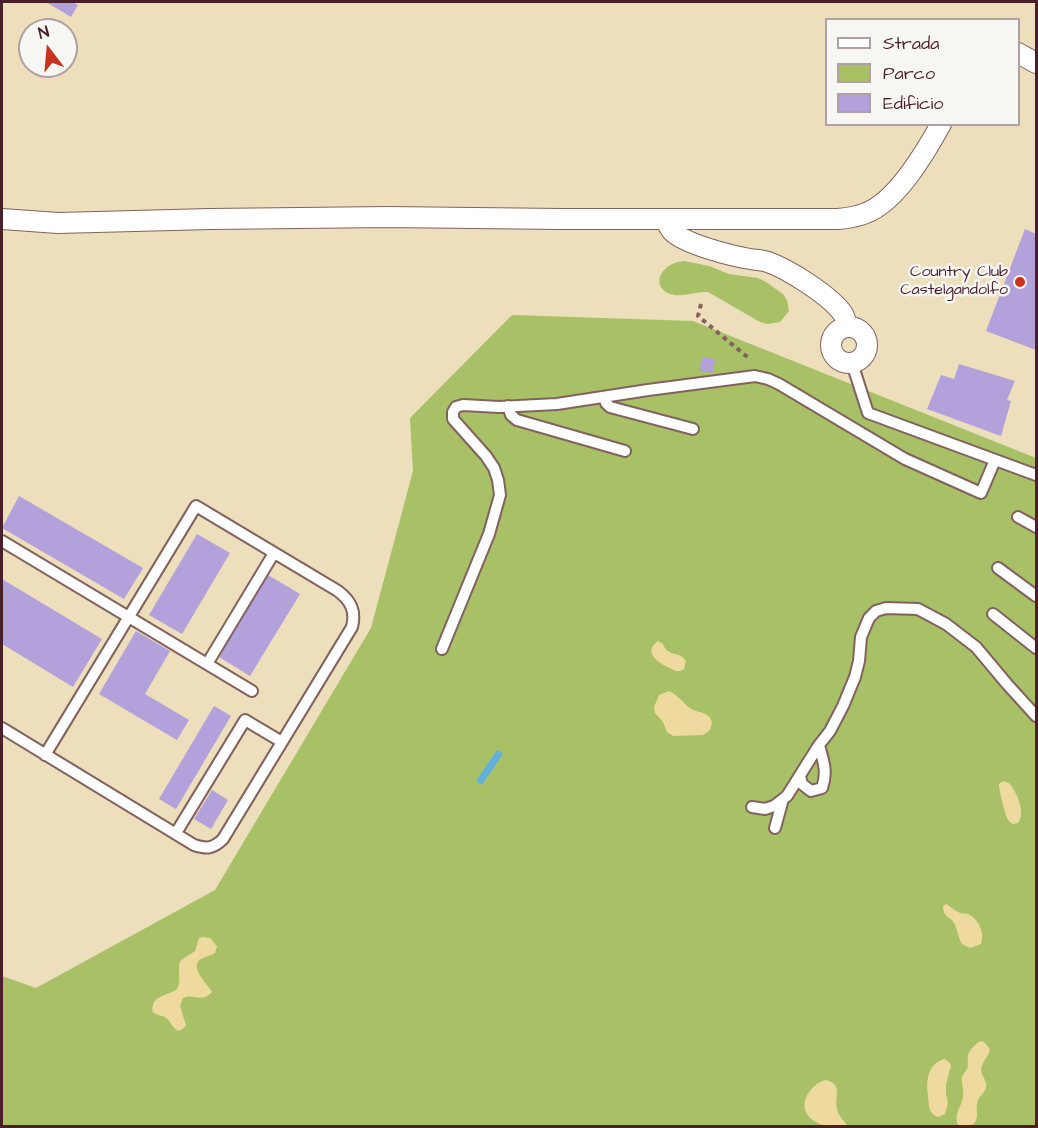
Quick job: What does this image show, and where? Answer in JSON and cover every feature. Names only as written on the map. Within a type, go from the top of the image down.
[{"type":"street","points":[[1020,54],[1036,63]]},
{"type":"street","points":[[2,219],[58,223],[388,217],[838,219],[868,213],[891,195],[910,173],[932,142],[940,126]]},
{"type":"street","points":[[665,219],[673,232],[685,239],[705,247],[779,266],[819,290],[832,301],[844,315],[847,327]]},
{"type":"street","points":[[847,327],[854,327],[864,334],[867,346],[862,357],[852,363],[841,362],[831,348],[832,336],[836,331],[847,327]]},
{"type":"lane","points":[[852,363],[868,413],[1036,475]]},
{"type":"lane","points":[[442,650],[489,534],[500,495],[494,468],[453,419],[456,407],[462,405],[557,404],[755,376],[779,384],[905,459],[981,494],[995,460]]},
{"type":"lane","points":[[604,398],[610,407],[693,429]]},
{"type":"lane","points":[[508,406],[511,415],[517,420],[625,451]]},
{"type":"lane","points":[[2,728],[45,755],[176,833],[194,845],[210,848],[223,839],[352,627],[353,608],[344,596],[196,506],[45,755]]},
{"type":"lane","points":[[1018,517],[1036,527]]},
{"type":"lane","points":[[2,541],[252,691]]},
{"type":"lane","points":[[207,664],[274,553]]},
{"type":"lane","points":[[998,568],[1036,596]]},
{"type":"lane","points":[[752,807],[765,809],[774,806],[787,796],[830,731],[850,689],[859,661],[861,637],[865,626],[876,611],[886,608],[918,609],[958,632],[976,647],[1036,716]]},
{"type":"lane","points":[[993,614],[1036,648]]},
{"type":"lane","points":[[176,833],[245,720],[282,742]]},
{"type":"lane","points":[[800,776],[802,784],[811,792],[822,788],[825,765],[819,745]]},
{"type":"lane","points":[[775,828],[783,798]]},
{"type":"path","points":[[701,304],[698,316],[753,361],[755,376]]},
{"type":"green space","points":[[684,261],[709,266],[729,274],[758,278],[783,294],[789,311],[780,322],[768,324],[760,322],[708,292],[670,294],[660,286],[661,275],[670,265]]},
{"type":"green space","points":[[512,315],[693,321],[1036,458],[1036,1126],[2,1126],[2,976],[36,988],[215,890],[371,628],[413,471],[410,418]]},
{"type":"sand","points":[[658,641],[668,651],[684,658],[686,661],[684,669],[675,671],[654,657],[653,645]]},
{"type":"sand","points":[[669,691],[693,710],[709,717],[712,723],[710,730],[703,735],[673,736],[667,732],[663,722],[655,713],[654,707],[659,695]]},
{"type":"sand","points":[[1003,781],[1009,783],[1020,803],[1021,814],[1018,823],[1011,823],[1006,815],[999,786]]},
{"type":"sand","points":[[946,904],[959,913],[968,914],[975,919],[982,931],[981,944],[970,948],[962,944],[954,923],[944,913],[943,906]]},
{"type":"sand","points":[[199,938],[210,938],[217,946],[215,953],[201,959],[197,966],[200,976],[212,992],[201,998],[183,998],[180,1006],[186,1025],[179,1031],[168,1019],[157,1015],[152,1008],[157,999],[177,989],[180,961],[195,951]]},
{"type":"sand","points":[[980,1041],[990,1049],[981,1068],[986,1089],[978,1100],[977,1117],[974,1123],[971,1126],[959,1126],[957,1114],[963,1096],[962,1078],[968,1067],[969,1053]]},
{"type":"sand","points":[[945,1059],[951,1066],[946,1084],[948,1103],[945,1114],[938,1117],[930,1109],[928,1079],[934,1064]]},
{"type":"sand","points":[[825,1080],[834,1084],[836,1088],[838,1111],[847,1126],[826,1126],[814,1121],[807,1114],[805,1104],[808,1094],[811,1089]]},
{"type":"water","points":[[497,750],[503,754],[482,785],[476,781]]},
{"type":"building","points":[[46,2],[73,2],[78,5],[71,17]]},
{"type":"building","name":"Country Club Castelgandolfo","points":[[1025,229],[1036,234],[1036,350],[986,331]]},
{"type":"building","points":[[703,357],[715,359],[713,373],[699,370]]},
{"type":"building","points":[[959,364],[1015,381],[1007,400],[1011,401],[1001,436],[927,409],[941,375],[954,379]]},
{"type":"building","points":[[19,496],[143,568],[124,599],[2,528]]},
{"type":"building","points":[[197,534],[230,553],[182,634],[149,615]]},
{"type":"building","points":[[268,575],[300,594],[250,676],[219,657]]},
{"type":"building","points":[[2,579],[102,639],[73,687],[2,644]]},
{"type":"building","points":[[136,631],[170,651],[145,694],[189,720],[177,740],[99,694]]},
{"type":"building","points":[[214,706],[231,716],[176,809],[159,799]]},
{"type":"building","points":[[212,790],[228,800],[211,829],[194,819]]},
{"type":"place","name":"Country Club Castelgandolfo","points":[[1020,282]]}]
